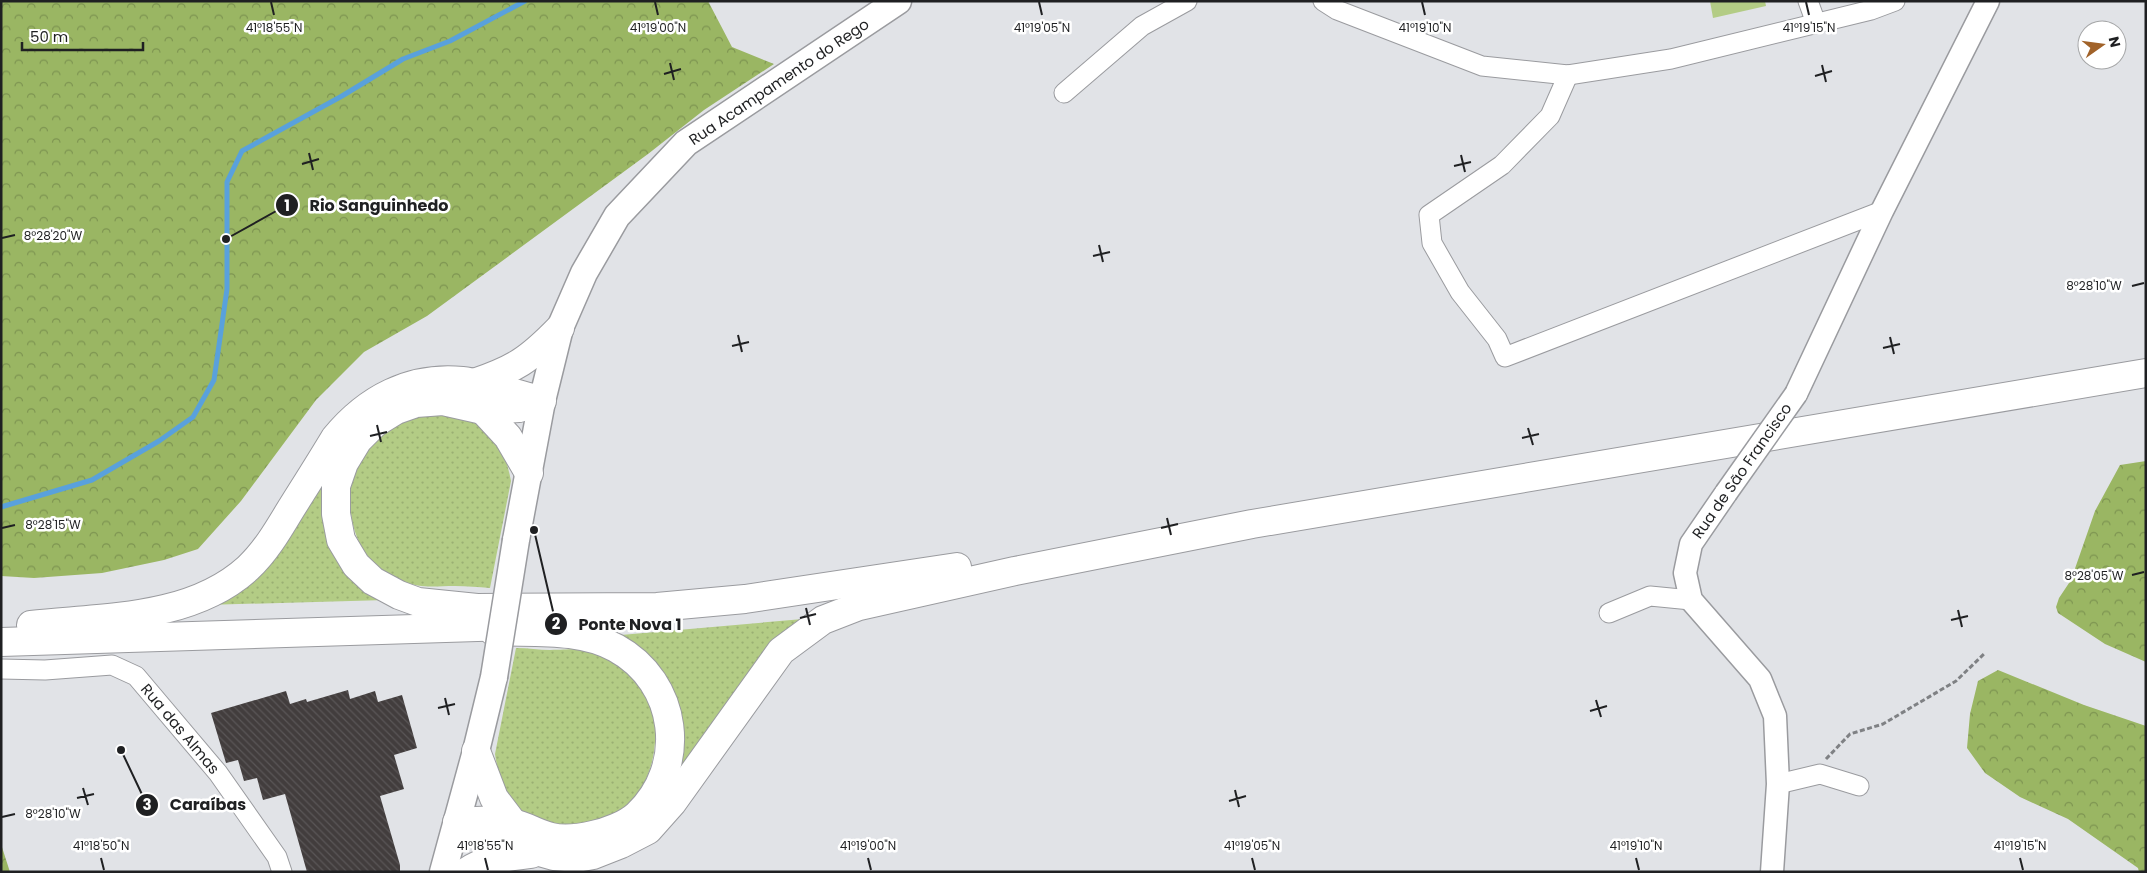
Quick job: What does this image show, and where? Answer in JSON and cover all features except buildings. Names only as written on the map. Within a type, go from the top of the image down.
[{"type":"main road","name":"Rua Acampamento do Rego","points":[[443,872],[494,677],[516,540],[542,401],[560,328],[584,273],[617,216],[686,143],[898,1]]},
{"type":"main road","points":[[474,383],[517,366],[538,351],[560,328]]},
{"type":"main road","points":[[457,822],[490,838],[540,853],[576,858],[593,855],[621,844],[648,830],[672,802],[781,651],[822,620],[859,606],[1015,571],[1252,524],[2146,373]]},
{"type":"main road","points":[[7,632],[154,612],[201,598],[228,583],[248,568],[268,546],[335,438],[347,423],[366,406],[388,394],[413,385],[460,381],[542,401]]},
{"type":"main road","points":[[542,401],[519,408],[483,410],[443,401],[416,403],[396,410],[375,423],[358,440],[344,463],[336,486],[336,514],[342,540],[356,565],[373,581],[399,595],[418,602],[477,608],[657,607],[745,599],[865,582],[1023,556],[1252,524]]},
{"type":"main road","points":[[483,410],[508,437],[529,473]]},
{"type":"main road","points":[[7,632],[434,629],[658,620],[812,603],[1015,571]]},
{"type":"main road","points":[[7,632],[428,615],[477,608]]},
{"type":"main road","points":[[434,629],[572,634],[597,640],[616,648],[642,666],[660,692],[668,715],[670,746],[666,773],[654,795],[636,816],[614,828],[592,836],[552,838],[513,823],[493,820],[457,822]]},
{"type":"main road","points":[[476,751],[494,798],[513,823]]},
{"type":"main road","points":[[466,872],[475,865],[496,859],[540,853]]},
{"type":"street","points":[[1064,93],[1142,26],[1187,1]]},
{"type":"street","points":[[1323,1],[1337,10],[1482,66],[1568,75],[1671,59],[1871,10],[1895,1]]},
{"type":"street","points":[[1808,1],[1816,24]]},
{"type":"street","name":"Rua de São Francisco","points":[[1772,872],[1778,784],[1775,716],[1760,679],[1691,600],[1685,573],[1691,544],[1796,394],[1882,211],[1988,1]]},
{"type":"street","points":[[1568,75],[1550,116],[1502,165],[1429,215],[1432,243],[1460,292],[1497,339],[1505,357],[1882,211]]},
{"type":"street","points":[[1609,613],[1650,596],[1691,600]]},
{"type":"street","name":"Rua das Almas","points":[[1,669],[44,670],[112,665],[136,676],[218,774],[277,857],[282,872]]},
{"type":"street","points":[[1778,784],[1820,774],[1859,786]]},
{"type":"path","points":[[1820,774],[1826,759],[1850,734],[1883,724],[1956,681],[1985,653]]},
{"type":"green space","points":[[1,1],[708,1],[732,47],[774,64],[704,110],[648,154],[427,316],[364,352],[316,400],[241,501],[198,549],[164,560],[102,573],[34,578],[1,576]]},
{"type":"green space","points":[[1710,1],[1765,1],[1766,6],[1713,18]]},
{"type":"green space","points":[[423,409],[484,425],[495,437],[505,458],[511,481],[490,588],[435,587],[409,584],[383,571],[368,557],[358,539],[352,519],[350,498],[353,477],[359,457],[370,439],[374,436]]},
{"type":"green space","points":[[2146,461],[2146,662],[2105,644],[2058,613],[2056,607],[2059,598],[2071,580],[2095,511],[2120,465]]},
{"type":"green space","points":[[325,466],[324,505],[386,600],[205,605]]},
{"type":"green space","points":[[803,619],[670,787],[673,695],[652,658],[621,635]]},
{"type":"green space","points":[[516,648],[582,650],[602,654],[617,661],[631,672],[646,693],[653,716],[655,732],[651,765],[637,795],[626,807],[609,818],[595,824],[578,827],[552,823],[534,818],[522,811],[507,792],[500,778],[495,754]]},
{"type":"green space","points":[[1998,670],[2084,705],[2146,726],[2146,872],[2139,872],[2138,868],[2068,819],[2020,797],[1985,773],[1967,748],[1970,714],[1978,681]]},
{"type":"green space","points":[[1,844],[9,869],[10,872],[1,872]]},
{"type":"waterway","points":[[1,507],[92,480],[159,441],[193,417],[214,380],[227,289],[227,182],[242,151],[342,96],[403,59],[450,41],[525,1]]},
{"type":"place","name":"Rio Sanguinhedo","points":[[226,239]]},
{"type":"place","name":"Ponte Nova 1","points":[[534,530]]},
{"type":"place","name":"Caraíbas","points":[[121,750]]}]
